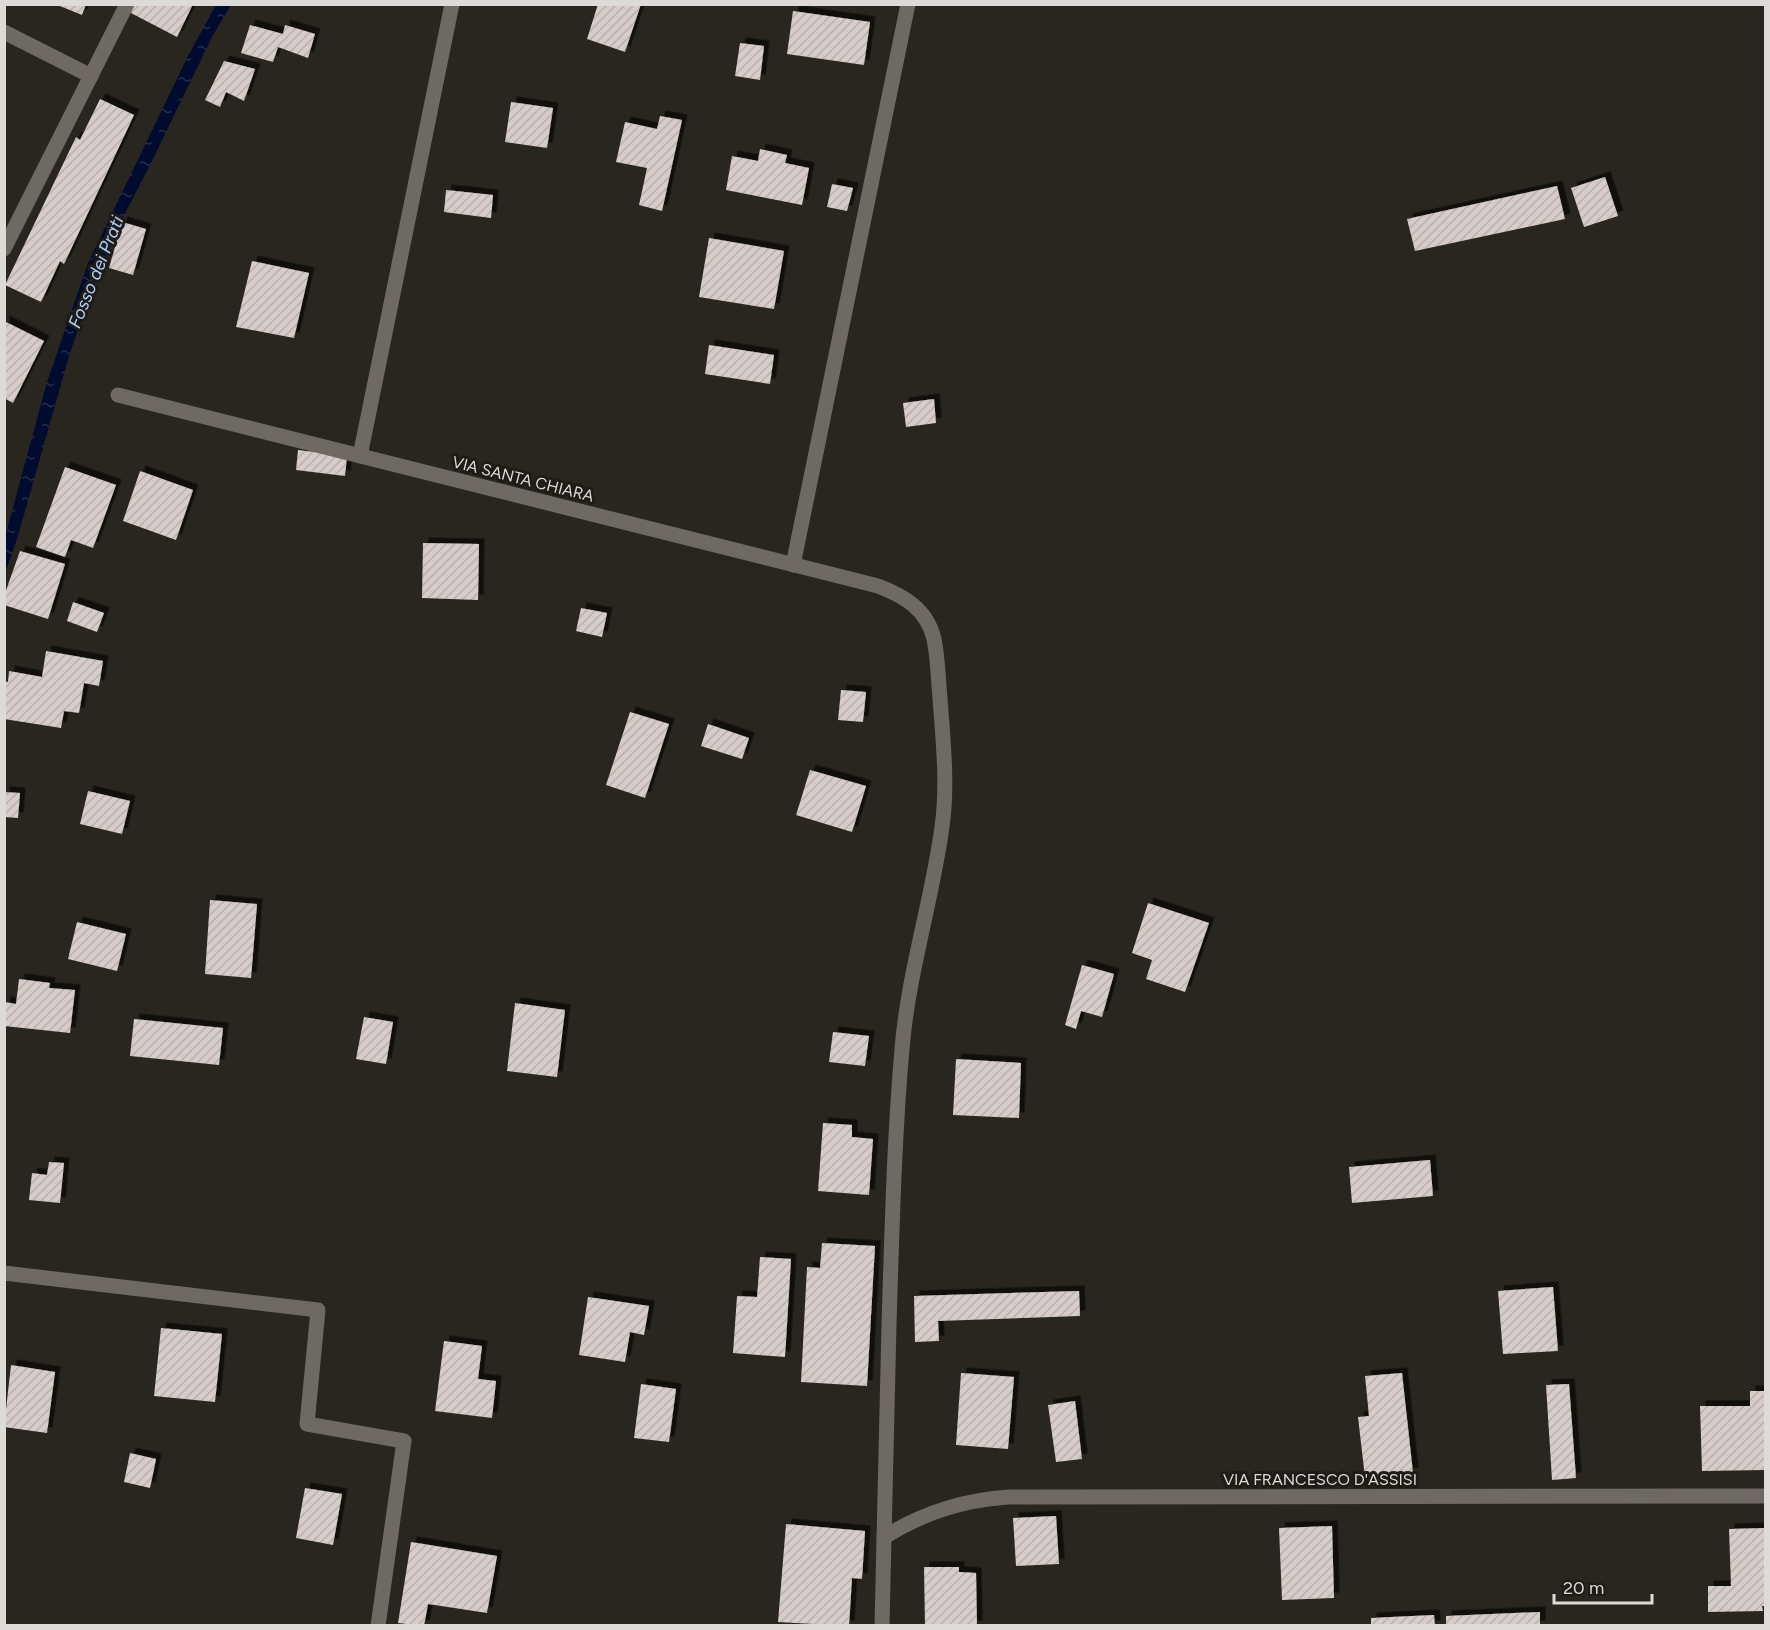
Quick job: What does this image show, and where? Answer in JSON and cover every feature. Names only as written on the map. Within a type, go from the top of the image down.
[{"type":"street","points":[[4,249],[127,4]]},
{"type":"street","points":[[360,456],[452,4]]},
{"type":"street","points":[[793,565],[908,4]]},
{"type":"street","points":[[4,32],[91,76]]},
{"type":"street","name":"VIA SANTA CHIARA","points":[[118,395],[878,586],[915,605],[930,625],[935,646],[945,757],[945,801],[939,846],[912,974],[902,1049],[892,1229],[884,1537]]},
{"type":"street","points":[[4,1274],[318,1310],[307,1424],[404,1441],[378,1626]]},
{"type":"street","name":"VIA FRANCESCO D'ASSISI","points":[[884,1537],[913,1520],[939,1509],[972,1500],[1009,1497],[1766,1496]]},
{"type":"street","points":[[882,1626],[884,1537]]},
{"type":"water","name":"Fosso dei Prati","points":[[216,5],[231,5],[213,35],[117,229],[90,295],[69,356],[18,536],[5,573],[5,537],[47,382],[88,263],[188,56]]},
{"type":"building","points":[[55,4],[86,4],[82,15]]},
{"type":"building","points":[[133,4],[193,4],[177,37],[129,12]]},
{"type":"building","points":[[598,4],[641,4],[625,52],[587,39]]},
{"type":"building","points":[[793,11],[870,22],[864,65],[787,54]]},
{"type":"building","points":[[250,25],[283,34],[285,25],[315,34],[308,58],[278,47],[273,62],[241,53]]},
{"type":"building","points":[[740,43],[764,46],[760,80],[735,76]]},
{"type":"building","points":[[224,61],[255,69],[244,101],[226,92],[220,107],[205,100]]},
{"type":"building","points":[[100,99],[134,115],[64,264],[60,261],[41,302],[5,285],[76,137],[80,140]]},
{"type":"building","points":[[511,102],[553,108],[547,148],[505,142]]},
{"type":"building","points":[[660,116],[682,120],[662,211],[639,205],[647,168],[616,162],[625,122],[657,129]]},
{"type":"building","points":[[760,149],[787,155],[785,163],[809,168],[802,205],[726,190],[732,156],[758,161]]},
{"type":"building","points":[[1605,177],[1618,216],[1584,227],[1571,188]]},
{"type":"building","points":[[832,184],[853,188],[847,211],[827,207]]},
{"type":"building","points":[[1557,186],[1565,219],[1415,251],[1407,219]]},
{"type":"building","points":[[446,190],[493,195],[491,218],[444,212]]},
{"type":"building","points":[[122,222],[146,229],[133,275],[109,268]]},
{"type":"building","points":[[709,238],[784,251],[774,309],[699,297]]},
{"type":"building","points":[[252,261],[309,273],[294,338],[236,327]]},
{"type":"building","points":[[4,321],[44,341],[13,403],[4,398]]},
{"type":"building","points":[[709,345],[774,355],[770,384],[705,374]]},
{"type":"building","points":[[934,399],[936,423],[906,427],[903,403]]},
{"type":"building","points":[[298,450],[347,456],[345,476],[296,470]]},
{"type":"building","points":[[65,467],[116,485],[93,548],[71,540],[65,557],[36,547]]},
{"type":"building","points":[[140,471],[193,490],[176,540],[123,521]]},
{"type":"building","points":[[423,543],[479,544],[478,600],[422,598]]},
{"type":"building","points":[[20,551],[65,564],[48,619],[4,605],[4,596]]},
{"type":"building","points":[[73,602],[104,613],[97,632],[67,621]]},
{"type":"building","points":[[581,608],[607,613],[602,637],[576,631]]},
{"type":"building","points":[[46,651],[103,661],[99,686],[84,683],[79,713],[64,711],[61,728],[4,719],[4,681],[8,682],[9,671],[42,677]]},
{"type":"building","points":[[841,690],[866,692],[863,722],[838,720]]},
{"type":"building","points":[[630,712],[669,724],[645,798],[606,785]]},
{"type":"building","points":[[708,724],[749,738],[742,759],[701,746]]},
{"type":"building","points":[[810,770],[866,786],[852,832],[796,815]]},
{"type":"building","points":[[88,791],[130,801],[122,834],[80,824]]},
{"type":"building","points":[[4,792],[20,793],[18,818],[4,817]]},
{"type":"building","points":[[210,900],[257,904],[251,978],[205,974]]},
{"type":"building","points":[[1148,903],[1209,923],[1185,992],[1146,979],[1152,960],[1132,953]]},
{"type":"building","points":[[77,922],[126,934],[117,971],[68,959]]},
{"type":"building","points":[[1082,965],[1114,974],[1102,1017],[1081,1011],[1076,1029],[1065,1025]]},
{"type":"building","points":[[19,979],[50,983],[49,988],[75,990],[70,1033],[4,1026],[5,1002],[16,1004]]},
{"type":"building","points":[[515,1003],[565,1010],[557,1077],[507,1071]]},
{"type":"building","points":[[364,1017],[393,1022],[386,1064],[356,1059]]},
{"type":"building","points":[[134,1019],[223,1028],[219,1065],[130,1056]]},
{"type":"building","points":[[833,1032],[869,1036],[865,1066],[829,1062]]},
{"type":"building","points":[[956,1059],[1021,1063],[1019,1118],[953,1115]]},
{"type":"building","points":[[823,1123],[852,1125],[852,1137],[873,1139],[869,1195],[818,1191]]},
{"type":"building","points":[[1430,1160],[1433,1196],[1352,1203],[1349,1167]]},
{"type":"building","points":[[49,1162],[64,1163],[60,1203],[29,1200],[32,1173],[47,1175]]},
{"type":"building","points":[[822,1243],[875,1246],[867,1386],[801,1382],[807,1267],[820,1268]]},
{"type":"building","points":[[760,1257],[791,1259],[785,1357],[733,1353],[737,1296],[757,1297]]},
{"type":"building","points":[[1553,1287],[1558,1351],[1503,1354],[1498,1291]]},
{"type":"building","points":[[1079,1291],[1080,1316],[938,1321],[939,1341],[915,1342],[914,1296]]},
{"type":"building","points":[[588,1297],[649,1306],[644,1335],[630,1332],[625,1362],[579,1355]]},
{"type":"building","points":[[161,1328],[222,1334],[215,1402],[154,1396]]},
{"type":"building","points":[[444,1341],[482,1346],[478,1379],[496,1381],[492,1418],[435,1411]]},
{"type":"building","points":[[11,1365],[55,1372],[47,1433],[4,1427]]},
{"type":"building","points":[[961,1373],[1014,1377],[1008,1449],[956,1445]]},
{"type":"building","points":[[1402,1373],[1413,1473],[1365,1478],[1358,1417],[1369,1416],[1365,1376]]},
{"type":"building","points":[[641,1384],[676,1389],[669,1442],[634,1438]]},
{"type":"building","points":[[1569,1384],[1576,1478],[1552,1480],[1546,1385]]},
{"type":"building","points":[[1750,1391],[1766,1391],[1766,1470],[1702,1471],[1700,1406],[1750,1406]]},
{"type":"building","points":[[1075,1401],[1082,1459],[1056,1462],[1048,1405]]},
{"type":"building","points":[[130,1453],[156,1459],[150,1488],[124,1482]]},
{"type":"building","points":[[305,1488],[342,1494],[333,1545],[296,1538]]},
{"type":"building","points":[[1056,1516],[1059,1564],[1016,1566],[1013,1518]]},
{"type":"building","points":[[786,1524],[865,1531],[862,1579],[852,1578],[849,1626],[778,1622]]},
{"type":"building","points":[[1332,1526],[1334,1598],[1282,1600],[1279,1528]]},
{"type":"building","points":[[1766,1528],[1766,1606],[1762,1606],[1763,1611],[1708,1612],[1708,1586],[1731,1586],[1729,1529]]},
{"type":"building","points":[[411,1542],[497,1556],[487,1613],[428,1604],[424,1626],[398,1623]]},
{"type":"building","points":[[924,1567],[959,1567],[959,1572],[976,1573],[977,1626],[925,1626]]},
{"type":"building","points":[[1540,1612],[1540,1626],[1446,1626],[1446,1616]]},
{"type":"building","points":[[1434,1615],[1435,1626],[1371,1626],[1371,1618]]}]
